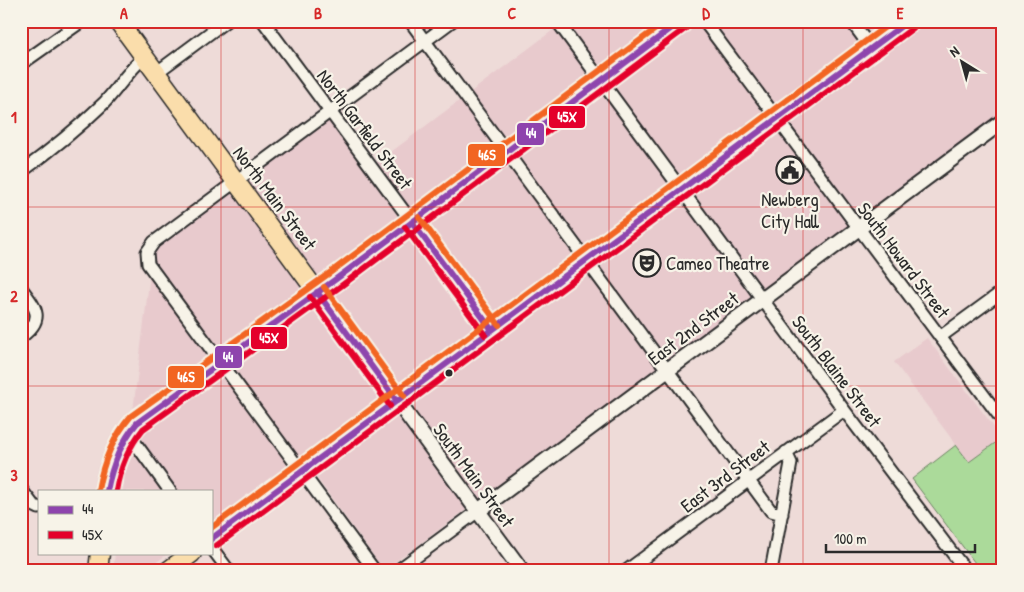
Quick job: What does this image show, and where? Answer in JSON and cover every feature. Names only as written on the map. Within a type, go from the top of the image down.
[{"type":"main road","name":"North Main Street","points":[[118,21],[396,401]]},
{"type":"main road","points":[[107,490],[114,458],[128,434],[148,414],[412,222],[681,21]]},
{"type":"main road","points":[[212,538],[908,21]]},
{"type":"main road","points":[[98,571],[100,554]]},
{"type":"main road","points":[[168,571],[191,554]]},
{"type":"street","points":[[21,64],[82,21]]},
{"type":"street","points":[[156,73],[226,21]]},
{"type":"street","name":"North Garfield Street","points":[[263,21],[492,330]]},
{"type":"street","points":[[410,21],[772,511],[782,514]]},
{"type":"street","points":[[375,571],[148,264],[147,252],[154,242],[452,21]]},
{"type":"street","name":"South Blaine Street","points":[[556,21],[762,300],[966,571]]},
{"type":"street","name":"South Howard Street","points":[[704,21],[1003,421]]},
{"type":"street","points":[[851,21],[871,48]]},
{"type":"street","points":[[21,172],[51,150],[94,112],[144,57]]},
{"type":"street","name":"East 2nd Street","points":[[478,511],[1003,120]]},
{"type":"street","points":[[21,288],[35,307],[37,320],[21,337]]},
{"type":"street","points":[[940,338],[1003,291]]},
{"type":"street","name":"South Main Street","points":[[396,401],[522,571]]},
{"type":"street","name":"East 3rd Street","points":[[626,571],[844,410]]},
{"type":"street","points":[[128,434],[169,490]]},
{"type":"street","points":[[771,571],[791,463],[786,452]]},
{"type":"street","points":[[21,489],[33,505],[38,508]]},
{"type":"street","points":[[397,571],[478,511]]},
{"type":"street","points":[[212,548],[229,571]]},
{"type":"shaded area","points":[[565,21],[1003,21],[1003,114],[384,570],[301,456],[212,522],[212,490],[123,490],[154,242],[330,112],[371,167]]},
{"type":"shaded area","points":[[927,338],[1002,438],[969,462],[894,362]]},
{"type":"shaded area","points":[[115,554],[168,554],[144,571],[113,571]]},
{"type":"green space","points":[[1002,438],[1003,571],[981,571],[912,479],[956,445],[969,462]]},
{"type":"transit line","name":"46S","points":[[98,490],[109,451],[124,424],[131,416],[331,272],[666,21]]},
{"type":"transit line","name":"44","points":[[107,490],[111,472],[118,455],[126,438],[137,423],[336,279],[681,21]]},
{"type":"transit line","name":"46S","points":[[212,527],[893,21]]},
{"type":"transit line","name":"44","points":[[212,538],[908,21]]},
{"type":"transit line","name":"45X","points":[[116,490],[125,458],[143,429],[341,286],[686,28]]},
{"type":"transit line","name":"45X","points":[[216,546],[913,28]]},
{"type":"transit line","name":"46S","points":[[419,217],[499,325]]},
{"type":"transit line","name":"44","points":[[412,222],[492,330]]},
{"type":"transit line","name":"45X","points":[[405,227],[485,335]]},
{"type":"transit line","name":"46S","points":[[324,287],[404,396]]},
{"type":"transit line","name":"44","points":[[317,292],[397,401]]},
{"type":"transit line","name":"45X","points":[[310,297],[390,406]]},
{"type":"place","name":"Newberg City Hall","points":[[790,170]]},
{"type":"place","name":"Cameo Theatre","points":[[647,263]]}]
